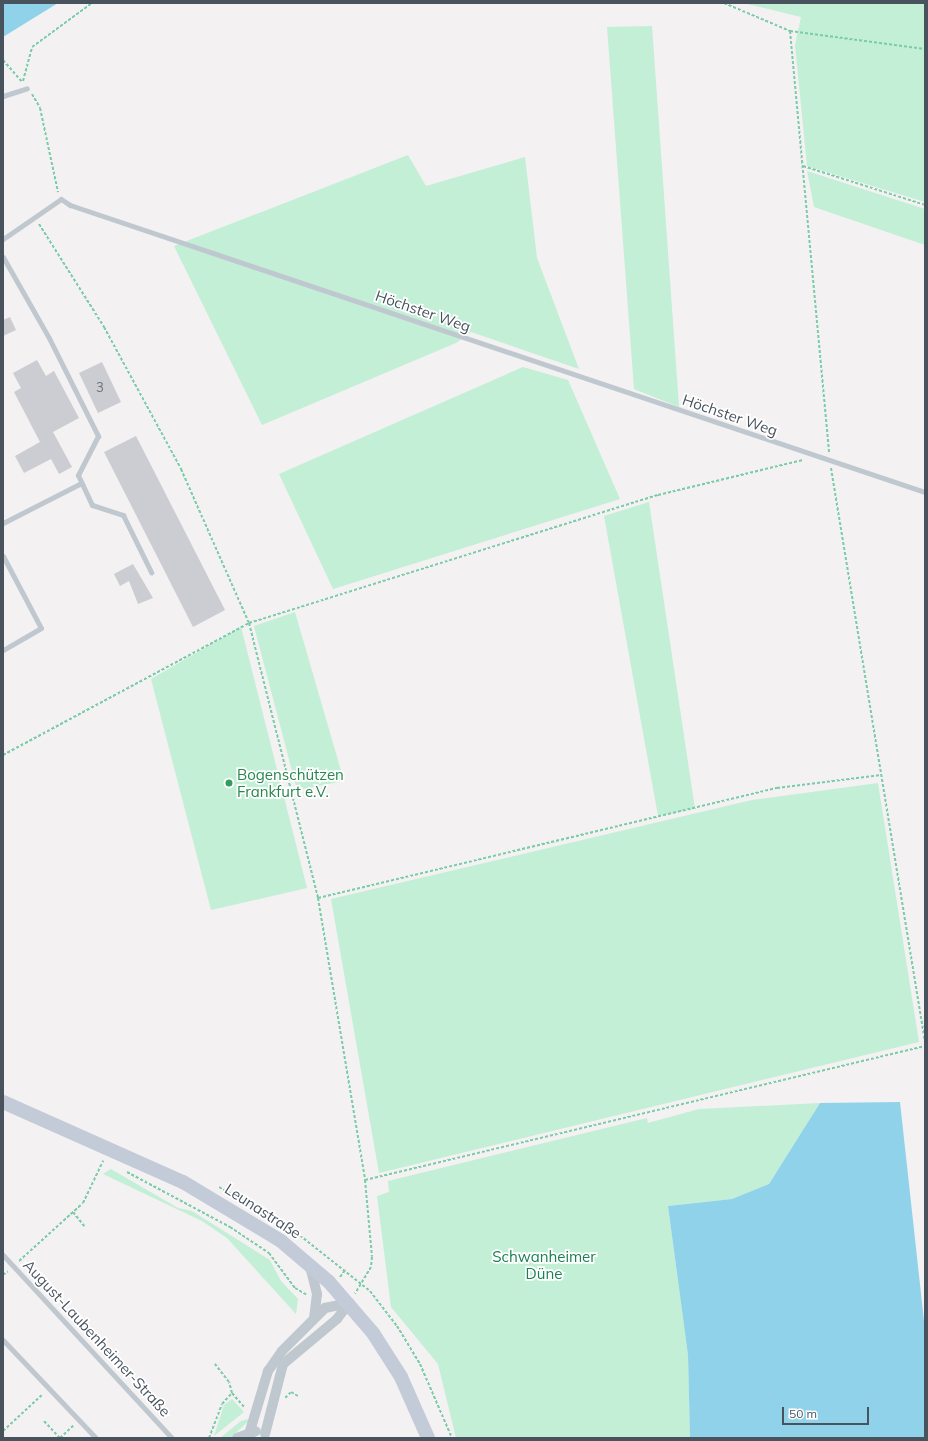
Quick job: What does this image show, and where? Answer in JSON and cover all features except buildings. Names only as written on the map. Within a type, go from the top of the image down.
[{"type":"main road","name":"Leunastraße","points":[[3,1102],[189,1186],[252,1221],[309,1264],[349,1303],[400,1377],[428,1438]]},
{"type":"street","points":[[309,1264],[317,1294],[314,1317]]},
{"type":"street","points":[[250,1431],[268,1371],[314,1317],[332,1304],[349,1303]]},
{"type":"street","points":[[237,1438],[250,1431],[268,1436],[283,1364],[337,1319],[349,1303]]},
{"type":"lane","points":[[3,96],[27,88]]},
{"type":"lane","points":[[3,239],[61,199]]},
{"type":"lane","name":"Höchster Weg","points":[[61,199],[77,208],[816,456],[830,463],[925,492]]},
{"type":"lane","points":[[3,257],[49,338],[98,436],[78,475],[81,483],[92,505],[123,515],[151,572]]},
{"type":"lane","points":[[3,523],[81,483]]},
{"type":"lane","points":[[3,556],[41,628],[3,650]]},
{"type":"lane","name":"August-Laubenheimer-Straße","points":[[3,1255],[14,1265],[172,1438]]},
{"type":"lane","points":[[3,1340],[96,1438]]},
{"type":"path","points":[[22,82],[32,47],[92,3]]},
{"type":"path","points":[[724,3],[790,31],[925,48]]},
{"type":"path","points":[[790,31],[830,463],[925,1042]]},
{"type":"path","points":[[3,60],[27,88],[40,108],[61,199]]},
{"type":"path","points":[[803,166],[925,205]]},
{"type":"path","points":[[35,217],[104,327],[181,469],[249,623],[318,898],[365,1180],[372,1256],[361,1283]]},
{"type":"path","points":[[3,755],[249,623],[658,495],[816,456]]},
{"type":"path","points":[[318,898],[777,788],[881,775]]},
{"type":"path","points":[[365,1180],[925,1046]]},
{"type":"path","points":[[98,1157],[108,1162]]},
{"type":"path","points":[[3,1275],[83,1203],[103,1160]]},
{"type":"path","points":[[119,1168],[211,1216],[269,1253],[294,1288],[305,1295]]},
{"type":"path","points":[[73,1212],[85,1227]]},
{"type":"path","points":[[346,1269],[361,1283],[397,1326],[420,1364],[452,1438]]},
{"type":"path","points":[[215,1364],[229,1382],[232,1393],[248,1411]]},
{"type":"path","points":[[3,1431],[50,1388]]},
{"type":"path","points":[[209,1438],[222,1404],[232,1393]]},
{"type":"path","points":[[44,1421],[60,1438],[80,1421]]},
{"type":"green space","points":[[743,3],[925,3],[925,202],[807,166],[795,45],[801,17]]},
{"type":"green space","points":[[652,26],[679,407],[634,389],[607,27]]},
{"type":"green space","points":[[408,155],[426,186],[525,157],[537,258],[579,369],[471,332],[456,343],[262,425],[174,246]]},
{"type":"green space","points":[[807,171],[925,209],[925,245],[814,207]]},
{"type":"green space","points":[[523,367],[568,380],[620,499],[333,589],[279,474]]},
{"type":"green space","points":[[649,502],[695,809],[658,816],[604,516]]},
{"type":"green space","points":[[295,612],[344,781],[297,790],[254,626]]},
{"type":"green space","name":"Bogenschützen Frankfurt e.V.","points":[[241,627],[307,888],[211,910],[151,679]]},
{"type":"green space","points":[[878,783],[919,1042],[379,1173],[331,899],[752,800]]},
{"type":"green space","name":"Schwanheimer Düne","points":[[820,1103],[769,1184],[732,1199],[668,1206],[688,1355],[690,1438],[456,1438],[438,1364],[391,1307],[377,1196],[389,1192],[388,1181],[647,1118],[648,1123],[699,1109]]},
{"type":"green space","points":[[111,1169],[178,1208],[192,1211],[270,1260],[281,1281],[298,1299],[296,1314],[227,1238],[202,1221],[103,1174]]},
{"type":"green space","points":[[232,1399],[244,1412],[214,1436],[224,1405]]},
{"type":"green space","points":[[252,1418],[230,1438],[220,1438],[241,1421]]},
{"type":"water","points":[[3,3],[58,3],[3,37]]},
{"type":"water","points":[[900,1102],[925,1330],[925,1438],[690,1438],[688,1355],[668,1206],[732,1199],[769,1184],[820,1103]]},
{"type":"place","name":"Bogenschützen Frankfurt e.V.","points":[[229,783]]}]
